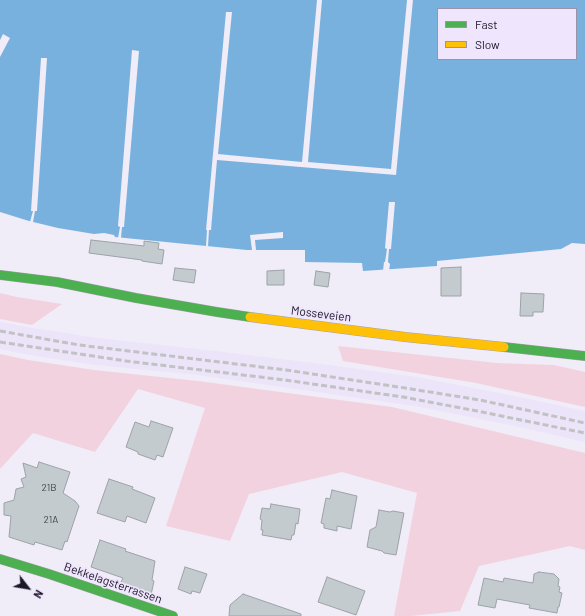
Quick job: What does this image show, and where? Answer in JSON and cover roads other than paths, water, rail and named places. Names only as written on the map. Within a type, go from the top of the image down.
[{"type":"main road","name":"Mosseveien","points":[[14,268],[57,282]]},
{"type":"main road","name":"Mosseveien","points":[[0,275],[57,282],[143,300],[274,320],[405,337],[585,356]]},
{"type":"main road","name":"Bekkelagsterrassen","points":[[0,559],[173,616]]},
{"type":"water","points":[[0,0],[585,0],[585,244],[572,243],[561,249],[437,261],[437,266],[363,271],[362,263],[305,262],[305,250],[247,250],[115,237],[114,235],[104,233],[94,234],[29,221],[0,212]]},
{"type":"railway","points":[[0,331],[79,345],[286,370],[405,388],[480,400],[585,423]]},
{"type":"railway","points":[[0,342],[126,361],[285,380],[403,397],[585,433]]}]
